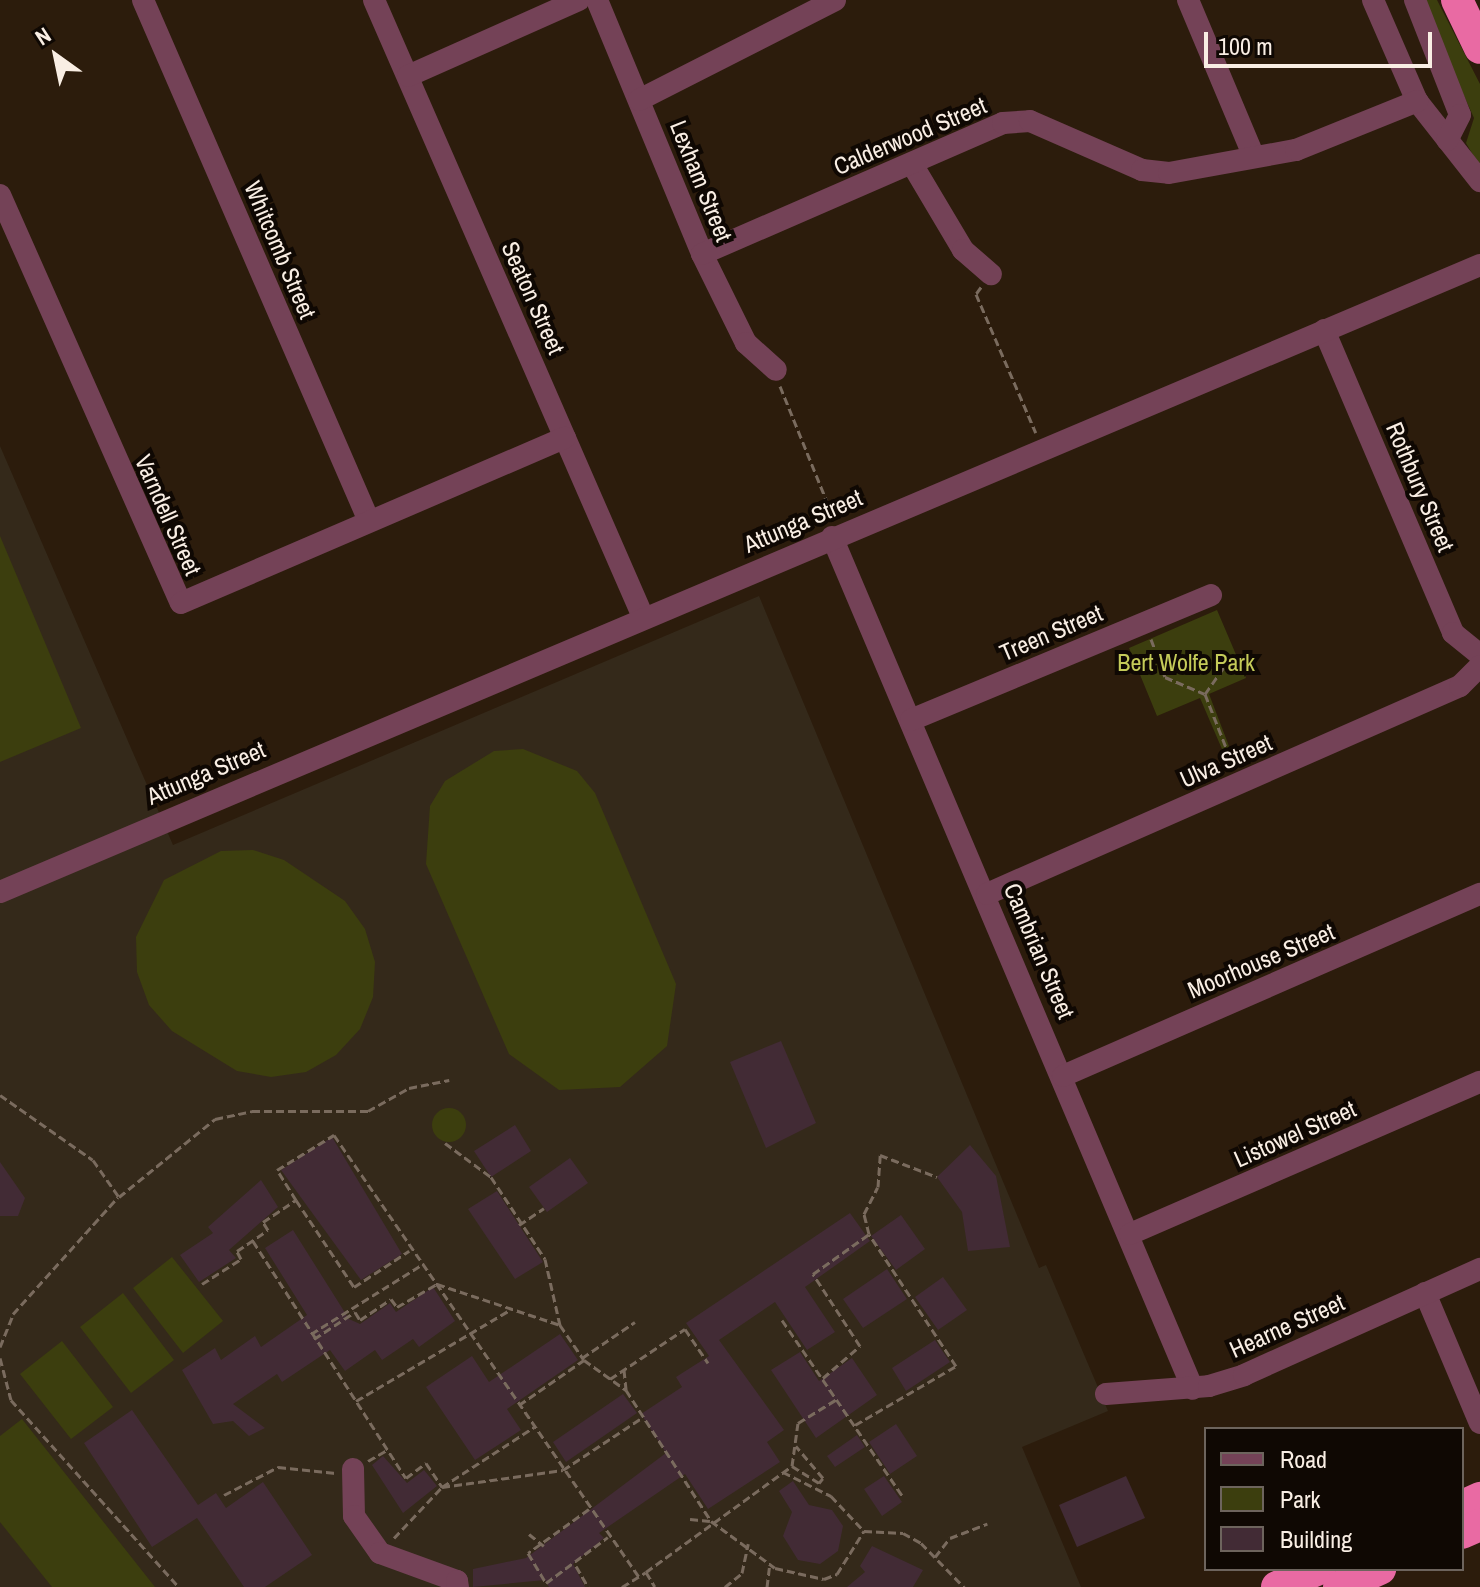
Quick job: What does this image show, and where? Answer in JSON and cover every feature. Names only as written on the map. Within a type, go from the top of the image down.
[{"type":"highway","points":[[1457,0],[1480,48]]},
{"type":"highway","points":[[1339,1587],[1375,1571]]},
{"type":"highway","points":[[1277,1587],[1314,1577]]},
{"type":"street","name":"Whitcomb Street","points":[[143,0],[369,521]]},
{"type":"street","name":"Seaton Street","points":[[374,0],[643,617]]},
{"type":"street","points":[[408,76],[579,0]]},
{"type":"street","name":"Lexham Street","points":[[597,0],[702,254],[746,343],[776,370]]},
{"type":"street","points":[[639,100],[835,0]]},
{"type":"street","points":[[1188,0],[1254,157]]},
{"type":"street","points":[[1373,0],[1417,101],[1480,181]]},
{"type":"street","points":[[1415,0],[1460,115],[1447,140]]},
{"type":"street","name":"Calderwood Street","points":[[702,254],[1003,123],[1030,121],[1142,170],[1169,173],[1254,157],[1339,136],[1417,101]]},
{"type":"street","points":[[912,164],[963,250],[991,274]]},
{"type":"street","name":"Varndell Street","points":[[0,195],[181,603],[565,438]]},
{"type":"street","name":"Attunga Street","points":[[0,892],[147,826],[643,617],[834,530],[1480,265]]},
{"type":"street","name":"Rothbury Street","points":[[1324,330],[1453,633],[1480,655]]},
{"type":"street","name":"Cambrian Street","points":[[834,530],[1193,1389]]},
{"type":"street","name":"Treen Street","points":[[911,720],[1211,595]]},
{"type":"street","name":"Ulva Street","points":[[987,894],[1460,686],[1480,666]]},
{"type":"street","name":"Moorhouse Street","points":[[1063,1076],[1480,894]]},
{"type":"street","name":"Listowel Street","points":[[1130,1234],[1480,1082]]},
{"type":"street","name":"Hearne Street","points":[[1106,1394],[1193,1389],[1244,1375],[1480,1269]]},
{"type":"street","points":[[1425,1293],[1480,1423]]},
{"type":"street","points":[[353,1469],[354,1516],[380,1553],[458,1576]]},
{"type":"path","points":[[991,274],[976,294],[1036,433]]},
{"type":"path","points":[[776,370],[834,530]]},
{"type":"path","points":[[1149,634],[1165,677],[1205,694],[1240,784]]},
{"type":"path","points":[[1205,694],[1227,662]]},
{"type":"path","points":[[0,1347],[13,1314],[119,1197],[215,1119],[252,1111],[368,1111],[409,1088],[449,1080]]},
{"type":"path","points":[[0,1095],[93,1160],[119,1197]]},
{"type":"path","points":[[409,1251],[354,1287],[277,1170],[334,1135],[409,1251],[423,1264],[608,1537],[639,1577]]},
{"type":"path","points":[[445,1143],[491,1177],[545,1259],[560,1325],[583,1359],[626,1390],[711,1521],[748,1544],[770,1563],[824,1579],[846,1566],[864,1531]]},
{"type":"path","points":[[855,1425],[956,1366],[869,1234],[864,1214],[878,1187],[880,1155],[937,1177]]},
{"type":"path","points":[[202,1284],[241,1259],[237,1251],[268,1230],[263,1222],[296,1200]]},
{"type":"path","points":[[520,1224],[544,1208]]},
{"type":"path","points":[[823,1378],[860,1346],[813,1274],[869,1234]]},
{"type":"path","points":[[253,1241],[406,1478],[426,1463],[442,1487]]},
{"type":"path","points":[[313,1336],[423,1264]]},
{"type":"path","points":[[313,1336],[355,1312],[360,1320],[391,1299],[397,1307],[437,1284],[560,1325]]},
{"type":"path","points":[[356,1401],[510,1310]]},
{"type":"path","points":[[782,1320],[903,1497]]},
{"type":"path","points":[[519,1405],[635,1322]]},
{"type":"path","points":[[610,1379],[685,1329],[708,1363]]},
{"type":"path","points":[[0,1358],[1,1379],[11,1400],[179,1587]]},
{"type":"path","points":[[624,1369],[626,1390]]},
{"type":"path","points":[[622,1587],[792,1466],[798,1423],[837,1399]]},
{"type":"path","points":[[442,1487],[563,1470],[643,1417]]},
{"type":"path","points":[[380,1553],[442,1487],[534,1427]]},
{"type":"path","points":[[792,1466],[819,1483],[823,1478],[795,1445]]},
{"type":"path","points":[[224,1495],[278,1467],[313,1465],[342,1475],[387,1450]]},
{"type":"path","points":[[783,1472],[831,1496],[864,1531],[903,1533],[935,1557],[964,1587]]},
{"type":"path","points":[[589,1509],[543,1546],[528,1553],[546,1583],[576,1566],[608,1537]]},
{"type":"path","points":[[690,1519],[711,1521]]},
{"type":"path","points":[[935,1557],[950,1538],[987,1524]]},
{"type":"path","points":[[529,1534],[543,1546]]},
{"type":"path","points":[[725,1587],[742,1573],[748,1544]]},
{"type":"path","points":[[767,1587],[770,1563]]},
{"type":"path","points":[[576,1566],[588,1587]]},
{"type":"path","points":[[646,1572],[655,1587]]},
{"type":"shaded area","points":[[0,446],[173,845],[759,596],[1039,1268],[1046,1265],[1108,1411],[1022,1447],[1081,1587],[0,1587]]},
{"type":"green space","points":[[1421,0],[1437,0],[1480,84],[1480,167],[1466,143],[1474,118]]},
{"type":"green space","points":[[0,536],[81,728],[0,762]]},
{"type":"green space","name":"Bert Wolfe Park","points":[[1217,610],[1246,678],[1209,694],[1237,767],[1231,770],[1200,698],[1157,716],[1129,648]]},
{"type":"green space","points":[[523,749],[577,771],[595,793],[676,984],[667,1046],[620,1087],[559,1090],[509,1054],[426,864],[430,806],[445,781],[494,751]]},
{"type":"green space","points":[[253,850],[284,860],[345,901],[365,929],[375,962],[373,997],[360,1029],[336,1055],[306,1072],[271,1077],[237,1071],[172,1031],[149,1005],[137,972],[136,937],[164,880],[221,851]]},
{"type":"green space","points":[[449,1108],[461,1113],[466,1125],[461,1137],[449,1142],[437,1137],[432,1125],[437,1113]]},
{"type":"green space","points":[[172,1257],[223,1321],[183,1353],[133,1288]]},
{"type":"green space","points":[[123,1293],[174,1360],[131,1393],[80,1327]]},
{"type":"green space","points":[[62,1341],[113,1407],[71,1439],[20,1374]]},
{"type":"green space","points":[[22,1419],[155,1587],[52,1587],[0,1522],[0,1436]]},
{"type":"building","points":[[781,1041],[816,1123],[766,1148],[730,1062]]},
{"type":"building","points":[[515,1125],[531,1151],[491,1177],[474,1151]]},
{"type":"building","points":[[332,1137],[402,1254],[361,1280],[281,1170]]},
{"type":"building","points":[[970,1145],[996,1176],[1010,1247],[968,1251],[962,1212],[937,1177]]},
{"type":"building","points":[[570,1158],[588,1183],[547,1212],[529,1187]]},
{"type":"building","points":[[0,1162],[25,1198],[18,1216],[0,1216]]},
{"type":"building","points":[[261,1180],[278,1207],[229,1250],[236,1258],[199,1282],[180,1255],[213,1233],[208,1227]]},
{"type":"building","points":[[497,1191],[543,1262],[515,1279],[468,1209]]},
{"type":"building","points":[[850,1213],[870,1241],[805,1287],[835,1332],[807,1350],[775,1302],[719,1340],[784,1430],[767,1442],[780,1462],[708,1509],[685,1474],[599,1533],[604,1538],[573,1564],[585,1587],[549,1587],[545,1580],[473,1587],[473,1569],[526,1558],[666,1453],[641,1414],[682,1387],[676,1377],[709,1356],[686,1323]]},
{"type":"building","points":[[901,1215],[925,1249],[896,1270],[871,1236]]},
{"type":"building","points":[[293,1230],[349,1319],[360,1324],[390,1303],[396,1312],[433,1287],[455,1321],[419,1347],[413,1339],[382,1360],[375,1350],[345,1371],[330,1350],[282,1382],[277,1374],[233,1404],[265,1428],[249,1436],[233,1421],[213,1424],[182,1370],[215,1348],[221,1360],[255,1336],[261,1347],[307,1315],[265,1248]]},
{"type":"building","points":[[887,1269],[907,1299],[863,1328],[843,1299]]},
{"type":"building","points":[[943,1277],[967,1310],[938,1330],[915,1297]]},
{"type":"building","points":[[560,1334],[578,1360],[507,1409],[521,1430],[475,1460],[426,1387],[472,1356],[489,1382]]},
{"type":"building","points":[[935,1340],[950,1362],[906,1391],[892,1368]]},
{"type":"building","points":[[800,1352],[819,1381],[852,1358],[877,1395],[816,1438],[771,1370]]},
{"type":"building","points":[[623,1394],[637,1413],[566,1462],[553,1442]]},
{"type":"building","points":[[132,1410],[198,1505],[216,1493],[226,1508],[263,1482],[312,1555],[265,1587],[244,1587],[197,1518],[152,1547],[84,1443]]},
{"type":"building","points":[[896,1424],[917,1456],[890,1474],[869,1442]]},
{"type":"building","points":[[857,1435],[865,1447],[835,1467],[827,1456]]},
{"type":"building","points":[[383,1456],[407,1483],[424,1470],[437,1486],[403,1513],[372,1465]]},
{"type":"building","points":[[884,1476],[902,1502],[882,1516],[864,1489]]},
{"type":"building","points":[[1126,1476],[1145,1518],[1077,1547],[1059,1505]]},
{"type":"building","points":[[793,1481],[809,1505],[832,1510],[843,1526],[838,1551],[820,1564],[798,1560],[783,1536],[792,1512],[779,1491]]},
{"type":"building","points":[[872,1546],[923,1570],[913,1587],[847,1587],[865,1572],[860,1566]]}]
